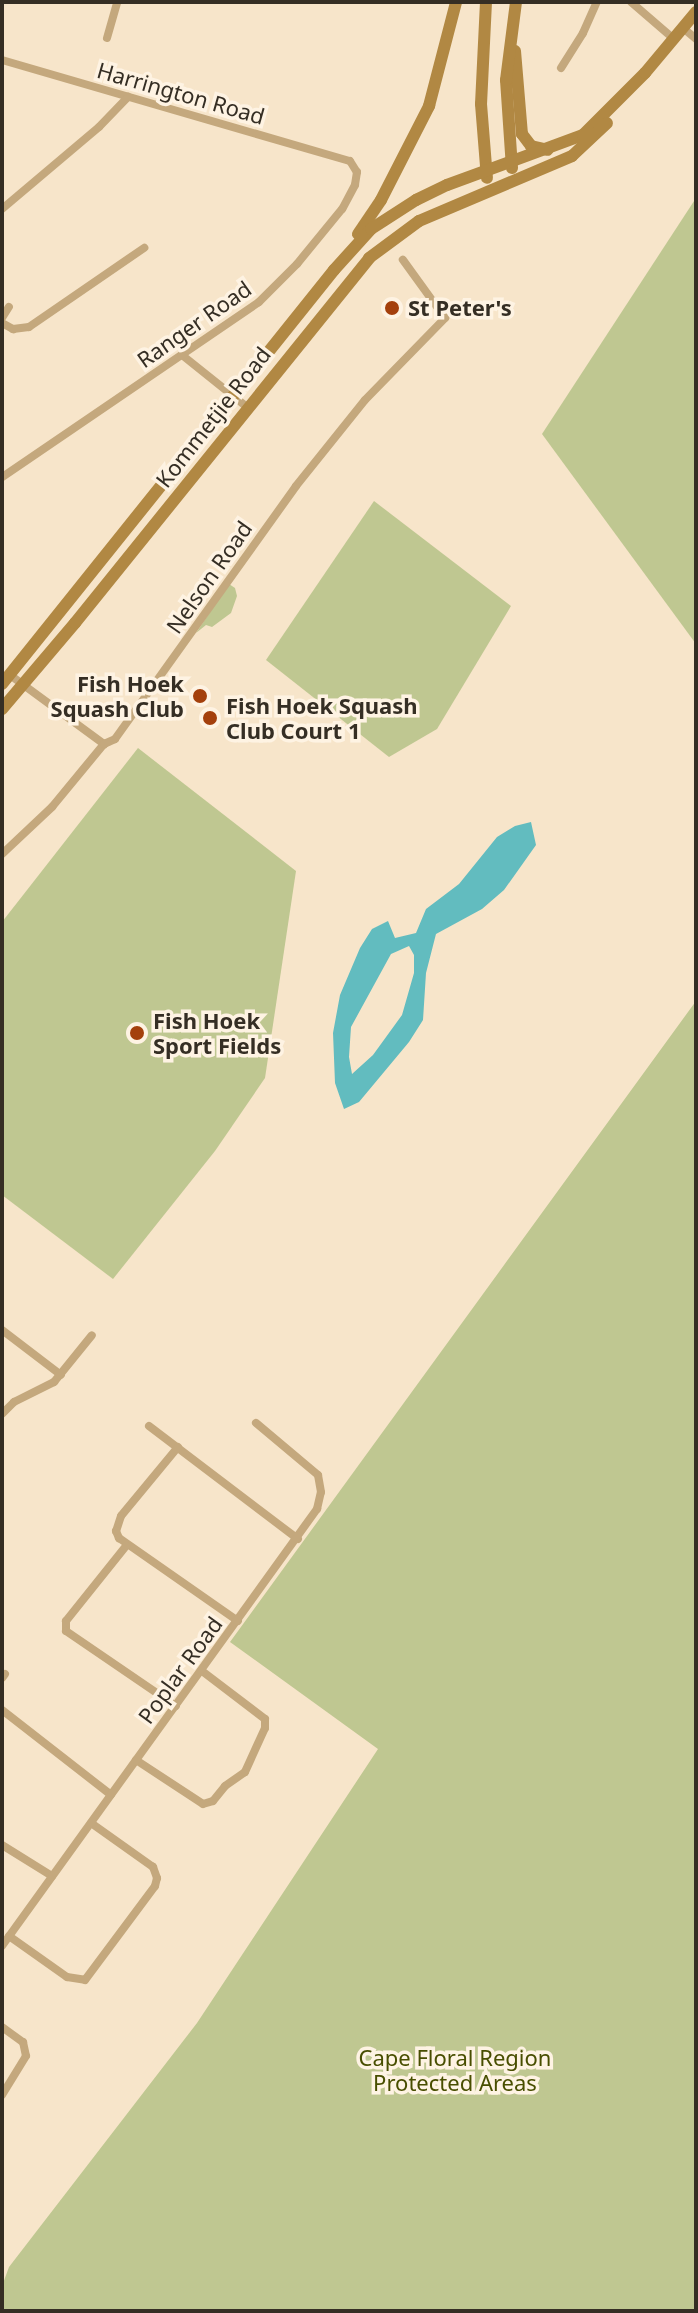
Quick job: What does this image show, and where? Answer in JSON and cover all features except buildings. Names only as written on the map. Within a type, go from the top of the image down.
[{"type":"main road","points":[[334,270],[381,200],[418,131],[433,91],[456,2]]},
{"type":"main road","points":[[486,2],[481,51],[485,171],[489,189]]},
{"type":"main road","points":[[515,179],[511,164],[506,80],[516,2]]},
{"type":"main road","points":[[645,73],[696,12]]},
{"type":"main road","points":[[513,24],[522,134],[531,146],[548,150]]},
{"type":"main road","name":"Kommetjie Road","points":[[6,680],[334,270],[388,216],[447,185],[548,150],[593,128],[645,73]]},
{"type":"main road","name":"Kommetjie Road","points":[[2,709],[23,687],[369,258],[419,221],[563,160],[587,144],[645,73]]},
{"type":"street","points":[[107,38],[117,2]]},
{"type":"street","points":[[561,68],[583,33],[597,2]]},
{"type":"street","points":[[631,2],[674,39]]},
{"type":"street","points":[[683,28],[696,39]]},
{"type":"street","name":"Harrington Road","points":[[2,60],[350,161]]},
{"type":"street","points":[[2,209],[99,127],[128,97]]},
{"type":"street","name":"Ranger Road","points":[[2,477],[259,302],[297,264],[349,197],[357,172],[350,161]]},
{"type":"street","points":[[9,307],[2,320],[13,329],[29,327],[144,248]]},
{"type":"street","name":"Nelson Road","points":[[2,854],[52,807],[104,744],[115,739],[342,427],[445,318],[403,260]]},
{"type":"street","points":[[182,355],[247,407]]},
{"type":"street","points":[[6,680],[23,687],[104,744]]},
{"type":"street","points":[[2,1330],[61,1375]]},
{"type":"street","points":[[2,1414],[14,1402],[49,1387],[92,1335]]},
{"type":"street","name":"Poplar Road","points":[[2,1946],[317,1509],[321,1492],[318,1475],[256,1423]]},
{"type":"street","points":[[149,1426],[298,1539]]},
{"type":"street","points":[[178,1447],[121,1516],[116,1531],[126,1546],[238,1621]]},
{"type":"street","points":[[126,1546],[66,1621],[66,1631],[176,1706]]},
{"type":"street","points":[[136,1760],[203,1804],[213,1801],[225,1786],[245,1772],[265,1728],[265,1719],[202,1671]]},
{"type":"street","points":[[2,1710],[111,1795]]},
{"type":"street","points":[[9,1936],[67,1977],[85,1980],[155,1886],[157,1878],[153,1867],[91,1823]]},
{"type":"street","points":[[2,1845],[52,1876]]},
{"type":"street","points":[[2,2027],[23,2042],[26,2056],[2,2095]]},
{"type":"green space","points":[[696,198],[696,644],[542,434]]},
{"type":"green space","points":[[374,501],[511,606],[437,729],[389,757],[266,660]]},
{"type":"green space","points":[[229,584],[235,588],[237,596],[231,613],[212,627],[206,625],[196,633]]},
{"type":"green space","name":"Fish Hoek Sport Fields","points":[[138,748],[296,871],[265,1078],[215,1151],[113,1279],[2,1195],[2,922]]},
{"type":"green space","name":"Cape Floral Region Protected Areas","points":[[696,1001],[696,2311],[2,2311],[2,2286],[9,2267],[197,2023],[378,1749],[230,1642]]},
{"type":"water","points":[[531,822],[536,845],[504,890],[482,909],[436,934],[426,973],[423,1020],[409,1042],[359,1102],[344,1109],[335,1083],[333,1033],[340,995],[360,948],[372,929],[388,921],[395,938],[416,933],[426,909],[459,884],[497,837],[515,826]],"holes":[[[409,946],[414,955],[414,973],[402,1015],[373,1055],[352,1074],[349,1057],[351,1027],[391,954]]]},
{"type":"place","name":"St Peter's","points":[[392,308]]},
{"type":"place","name":"Fish Hoek Squash Club","points":[[200,696]]},
{"type":"place","name":"Fish Hoek Squash Club Court 1","points":[[210,718]]},
{"type":"place","name":"Fish Hoek Sport Fields","points":[[137,1033]]}]
